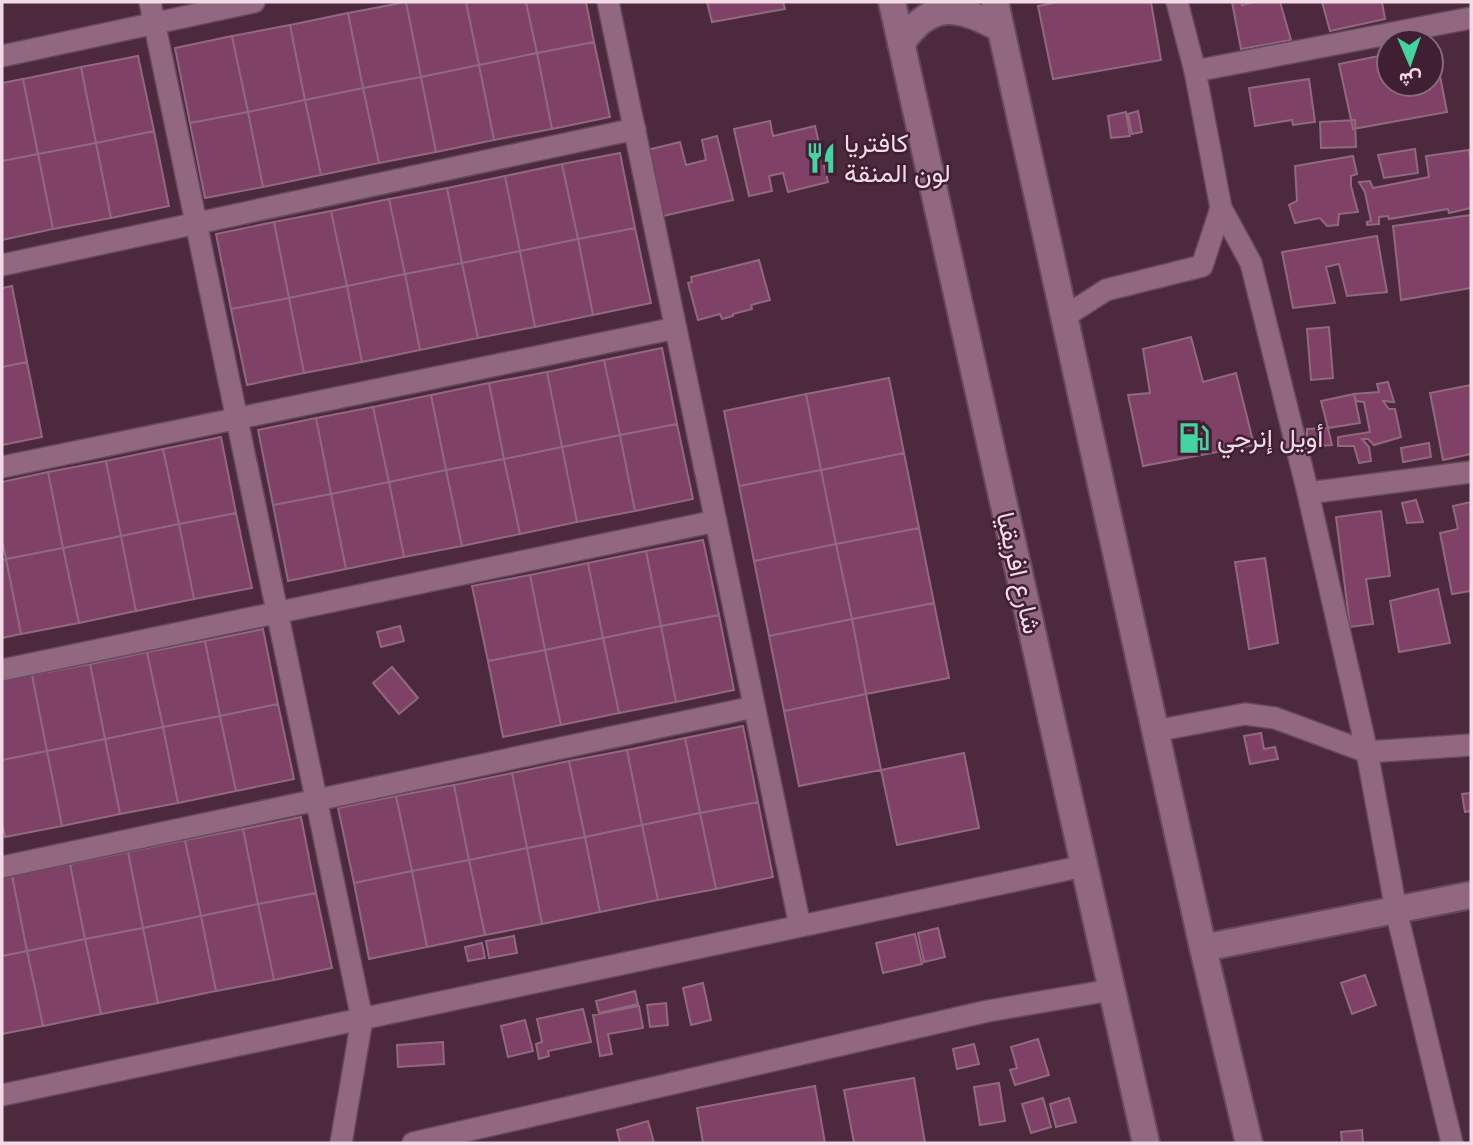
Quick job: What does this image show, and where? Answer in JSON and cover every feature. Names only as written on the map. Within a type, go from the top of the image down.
[{"type":"street","points":[[150,2],[362,1019],[341,1143]]},
{"type":"street","points":[[2,56],[254,2]]},
{"type":"street","points":[[608,2],[800,926]]},
{"type":"street","name":"شارع افريقيا","points":[[892,2],[1146,1143]]},
{"type":"street","points":[[995,2],[1203,948],[1249,1143]]},
{"type":"street","points":[[1178,2],[1195,71],[1220,208],[1251,263],[1308,493],[1367,752],[1396,910],[1458,1138]]},
{"type":"street","points":[[1469,2],[1471,13]]},
{"type":"street","points":[[901,44],[917,19],[940,8],[964,9],[1001,29]]},
{"type":"street","points":[[1195,71],[1471,18]]},
{"type":"street","points":[[2,265],[635,129]]},
{"type":"street","points":[[1064,317],[1106,290],[1202,266],[1220,208]]},
{"type":"street","points":[[2,467],[676,328]]},
{"type":"street","points":[[1308,493],[1471,472]]},
{"type":"street","points":[[2,670],[716,521]]},
{"type":"street","points":[[2,867],[754,706]]},
{"type":"street","points":[[1155,731],[1245,715],[1262,715],[1367,752],[1471,745]]},
{"type":"street","points":[[2,1095],[1084,866]]},
{"type":"street","points":[[1203,948],[1471,895]]},
{"type":"street","points":[[413,1143],[988,1011],[1111,990]]},
{"type":"building","points":[[406,2],[421,77],[363,88],[348,13]]},
{"type":"building","points":[[406,2],[466,2],[479,65],[421,77]]},
{"type":"building","points":[[466,2],[526,2],[537,53],[479,65]]},
{"type":"building","points":[[526,2],[586,2],[594,42],[537,53]]},
{"type":"building","points":[[707,2],[783,2],[785,9],[712,22]]},
{"type":"building","points":[[1058,2],[1151,2],[1161,60],[1053,79],[1038,6]]},
{"type":"building","points":[[1232,2],[1241,2],[1242,5],[1280,2],[1291,40],[1241,49]]},
{"type":"building","points":[[1322,2],[1382,2],[1385,19],[1330,31]]},
{"type":"building","points":[[348,13],[363,88],[305,100],[290,25]]},
{"type":"building","points":[[290,25],[305,100],[248,112],[232,36]]},
{"type":"building","points":[[232,36],[248,112],[190,123],[175,48]]},
{"type":"building","points":[[594,42],[610,117],[552,129],[537,53]]},
{"type":"building","points":[[537,53],[552,129],[494,140],[479,65]]},
{"type":"building","points":[[138,56],[154,131],[96,143],[81,67]]},
{"type":"building","points":[[1375,57],[1375,98],[1444,98],[1447,112],[1353,129],[1339,64]]},
{"type":"building","points":[[479,65],[494,140],[436,152],[421,77]]},
{"type":"building","points":[[81,67],[96,143],[38,154],[23,79]]},
{"type":"building","points":[[421,77],[436,152],[379,163],[363,88]]},
{"type":"building","points":[[23,79],[38,154],[2,161],[2,83]]},
{"type":"building","points":[[1309,79],[1315,122],[1293,125],[1292,120],[1255,126],[1249,88]]},
{"type":"building","points":[[363,88],[379,163],[321,175],[305,100]]},
{"type":"building","points":[[305,100],[321,175],[263,187],[248,112]]},
{"type":"building","points":[[1138,111],[1142,132],[1132,134],[1128,114]]},
{"type":"building","points":[[248,112],[263,187],[205,198],[190,123]]},
{"type":"building","points":[[1126,112],[1130,136],[1111,138],[1108,116]]},
{"type":"building","points":[[1355,120],[1356,147],[1321,148],[1320,122]]},
{"type":"building","points":[[770,121],[773,136],[815,126],[828,182],[788,192],[783,173],[769,176],[772,191],[749,196],[734,129]]},
{"type":"building","points":[[154,131],[169,206],[111,218],[96,143]]},
{"type":"building","points":[[717,136],[733,200],[663,216],[647,150],[680,142],[686,165],[706,160],[702,140]]},
{"type":"building","points":[[96,143],[111,218],[53,229],[38,154]]},
{"type":"building","points":[[1415,149],[1418,173],[1384,178],[1378,155]]},
{"type":"building","points":[[1469,150],[1471,208],[1389,219],[1388,216],[1379,217],[1379,224],[1367,225],[1367,222],[1371,221],[1365,192],[1359,182],[1370,181],[1373,188],[1429,177],[1426,156]]},
{"type":"building","points":[[620,153],[635,228],[578,239],[562,164]]},
{"type":"building","points":[[38,154],[53,229],[2,240],[2,161]]},
{"type":"building","points":[[1353,156],[1357,174],[1351,176],[1351,186],[1358,212],[1339,214],[1338,225],[1327,226],[1320,218],[1295,223],[1289,205],[1297,201],[1295,166]]},
{"type":"building","points":[[562,164],[578,239],[520,251],[505,176]]},
{"type":"building","points":[[505,176],[520,251],[462,263],[447,188]]},
{"type":"building","points":[[447,188],[462,263],[405,274],[389,199]]},
{"type":"building","points":[[389,199],[405,274],[347,286],[331,211]]},
{"type":"building","points":[[331,211],[347,286],[289,298],[274,222]]},
{"type":"building","points":[[1471,215],[1471,288],[1401,300],[1393,226]]},
{"type":"building","points":[[274,222],[289,298],[231,309],[216,234]]},
{"type":"building","points":[[635,228],[651,303],[593,315],[578,239]]},
{"type":"building","points":[[1377,236],[1387,292],[1347,296],[1339,264],[1326,267],[1335,303],[1293,308],[1282,252]]},
{"type":"building","points":[[578,239],[593,315],[535,327],[520,251]]},
{"type":"building","points":[[520,251],[535,327],[478,338],[462,263]]},
{"type":"building","points":[[759,260],[770,300],[751,305],[752,309],[733,316],[722,319],[720,314],[698,320],[688,283],[692,282],[691,277]]},
{"type":"building","points":[[462,263],[478,338],[420,350],[405,274]]},
{"type":"building","points":[[405,274],[420,350],[362,362],[347,286]]},
{"type":"building","points":[[12,286],[27,362],[2,367],[2,288]]},
{"type":"building","points":[[347,286],[362,362],[304,373],[289,298]]},
{"type":"building","points":[[289,298],[304,373],[247,385],[231,309]]},
{"type":"building","points":[[1329,327],[1333,378],[1311,380],[1307,329]]},
{"type":"building","points":[[1191,337],[1203,382],[1236,373],[1254,445],[1143,466],[1128,395],[1150,393],[1143,349]]},
{"type":"building","points":[[662,348],[677,424],[620,435],[604,360]]},
{"type":"building","points":[[604,360],[620,435],[562,447],[547,372]]},
{"type":"building","points":[[27,362],[42,437],[2,445],[2,367]]},
{"type":"building","points":[[547,372],[562,447],[504,459],[489,383]]},
{"type":"building","points":[[889,378],[904,453],[821,470],[806,394]]},
{"type":"building","points":[[1388,382],[1394,402],[1383,401],[1389,409],[1395,409],[1401,437],[1374,445],[1368,439],[1362,439],[1369,447],[1371,461],[1359,463],[1354,446],[1338,446],[1338,437],[1370,432],[1364,402],[1356,401],[1354,394],[1379,392],[1377,384]]},
{"type":"building","points":[[489,383],[504,459],[446,470],[431,395]]},
{"type":"building","points":[[1471,385],[1471,454],[1443,460],[1430,393]]},
{"type":"building","points":[[806,394],[821,470],[739,486],[724,411]]},
{"type":"building","points":[[1354,394],[1360,423],[1328,428],[1321,401]]},
{"type":"building","points":[[431,395],[446,470],[389,482],[373,407]]},
{"type":"building","points":[[373,407],[389,482],[331,494],[316,418]]},
{"type":"building","points":[[316,418],[331,494],[273,505],[258,430]]},
{"type":"building","points":[[677,424],[693,499],[635,511],[620,435]]},
{"type":"building","points":[[1328,428],[1332,445],[1307,447],[1307,429]]},
{"type":"building","points":[[620,435],[635,511],[577,522],[562,447]]},
{"type":"building","points":[[221,437],[236,513],[179,524],[163,449]]},
{"type":"building","points":[[1429,443],[1431,457],[1403,462],[1401,448]]},
{"type":"building","points":[[562,447],[577,522],[520,534],[504,459]]},
{"type":"building","points":[[163,449],[179,524],[121,536],[106,461]]},
{"type":"building","points":[[904,453],[919,528],[836,544],[821,470]]},
{"type":"building","points":[[504,459],[520,534],[462,546],[446,470]]},
{"type":"building","points":[[106,461],[121,536],[63,548],[48,472]]},
{"type":"building","points":[[446,470],[462,546],[404,557],[389,482]]},
{"type":"building","points":[[821,470],[836,544],[754,561],[739,486]]},
{"type":"building","points":[[48,472],[63,548],[6,559],[2,541],[2,482]]},
{"type":"building","points":[[389,482],[404,557],[346,569],[331,494]]},
{"type":"building","points":[[331,494],[346,569],[288,581],[273,505]]},
{"type":"building","points":[[1416,500],[1423,522],[1407,523],[1402,503]]},
{"type":"building","points":[[1471,502],[1471,591],[1452,594],[1440,533],[1458,529],[1453,506]]},
{"type":"building","points":[[1381,511],[1390,576],[1366,579],[1373,624],[1350,627],[1336,517]]},
{"type":"building","points":[[236,513],[252,588],[194,599],[179,524]]},
{"type":"building","points":[[179,524],[194,599],[136,611],[121,536]]},
{"type":"building","points":[[919,528],[934,603],[852,619],[836,544]]},
{"type":"building","points":[[121,536],[136,611],[79,623],[63,548]]},
{"type":"building","points":[[703,540],[719,615],[661,626],[646,551]]},
{"type":"building","points":[[836,544],[852,619],[769,636],[754,561]]},
{"type":"building","points":[[63,548],[79,623],[21,634],[6,559]]},
{"type":"building","points":[[646,551],[661,626],[603,638],[588,563]]},
{"type":"building","points":[[1265,558],[1278,643],[1249,649],[1235,562]]},
{"type":"building","points":[[6,559],[21,634],[2,638],[2,560]]},
{"type":"building","points":[[588,563],[603,638],[545,650],[530,575]]},
{"type":"building","points":[[530,575],[545,650],[488,661],[472,586]]},
{"type":"building","points":[[1438,589],[1450,643],[1399,652],[1390,601]]},
{"type":"building","points":[[934,603],[949,678],[866,694],[852,619]]},
{"type":"building","points":[[719,615],[734,690],[676,702],[661,626]]},
{"type":"building","points":[[852,619],[866,694],[784,711],[769,636]]},
{"type":"building","points":[[400,626],[404,641],[381,647],[377,632]]},
{"type":"building","points":[[661,626],[676,702],[619,713],[603,638]]},
{"type":"building","points":[[263,629],[278,704],[220,716],[205,641]]},
{"type":"building","points":[[603,638],[619,713],[561,725],[545,650]]},
{"type":"building","points":[[205,641],[220,716],[163,727],[147,652]]},
{"type":"building","points":[[545,650],[561,725],[503,737],[488,661]]},
{"type":"building","points":[[147,652],[163,727],[105,739],[90,664]]},
{"type":"building","points":[[90,664],[105,739],[47,751],[32,675]]},
{"type":"building","points":[[392,667],[418,698],[399,714],[373,683]]},
{"type":"building","points":[[32,675],[47,751],[2,760],[2,681]]},
{"type":"building","points":[[866,694],[881,770],[799,786],[784,711]]},
{"type":"building","points":[[278,704],[294,779],[236,791],[220,716]]},
{"type":"building","points":[[220,716],[236,791],[178,803],[163,727]]},
{"type":"building","points":[[743,726],[758,802],[700,813],[685,738]]},
{"type":"building","points":[[163,727],[178,803],[120,814],[105,739]]},
{"type":"building","points":[[1261,733],[1264,749],[1275,747],[1278,759],[1250,764],[1244,736]]},
{"type":"building","points":[[685,738],[700,813],[642,825],[627,750]]},
{"type":"building","points":[[105,739],[120,814],[62,826],[47,751]]},
{"type":"building","points":[[627,750],[642,825],[585,837],[569,761]]},
{"type":"building","points":[[47,751],[62,826],[5,837],[2,823],[2,760]]},
{"type":"building","points":[[964,753],[979,828],[897,845],[881,770]]},
{"type":"building","points":[[569,761],[585,837],[527,848],[512,773]]},
{"type":"building","points":[[512,773],[527,848],[469,860],[454,785]]},
{"type":"building","points":[[454,785],[469,860],[412,871],[396,796]]},
{"type":"building","points":[[1471,793],[1471,811],[1465,812],[1462,794]]},
{"type":"building","points":[[396,796],[412,871],[354,883],[338,808]]},
{"type":"building","points":[[758,802],[773,877],[716,889],[700,813]]},
{"type":"building","points":[[700,813],[716,889],[658,900],[642,825]]},
{"type":"building","points":[[301,817],[316,893],[258,904],[243,829]]},
{"type":"building","points":[[642,825],[658,900],[600,912],[585,837]]},
{"type":"building","points":[[243,829],[258,904],[201,916],[185,840]]},
{"type":"building","points":[[585,837],[600,912],[542,924],[527,848]]},
{"type":"building","points":[[185,840],[201,916],[143,928],[128,852]]},
{"type":"building","points":[[527,848],[542,924],[485,935],[469,860]]},
{"type":"building","points":[[128,852],[143,928],[85,939],[70,864]]},
{"type":"building","points":[[469,860],[485,935],[427,947],[412,871]]},
{"type":"building","points":[[70,864],[85,939],[27,951],[12,875]]},
{"type":"building","points":[[412,871],[427,947],[369,959],[354,883]]},
{"type":"building","points":[[12,875],[27,951],[2,956],[2,878]]},
{"type":"building","points":[[316,893],[332,968],[274,980],[258,904]]},
{"type":"building","points":[[258,904],[274,980],[216,991],[201,916]]},
{"type":"building","points":[[201,916],[216,991],[158,1003],[143,928]]},
{"type":"building","points":[[143,928],[158,1003],[101,1014],[85,939]]},
{"type":"building","points":[[938,928],[945,957],[924,962],[918,933]]},
{"type":"building","points":[[915,934],[922,964],[883,973],[876,943]]},
{"type":"building","points":[[514,936],[517,953],[489,958],[486,941]]},
{"type":"building","points":[[85,939],[101,1014],[43,1026],[27,951]]},
{"type":"building","points":[[482,943],[485,958],[468,961],[465,947]]},
{"type":"building","points":[[27,951],[43,1026],[2,1034],[2,956]]},
{"type":"building","points":[[1365,975],[1376,1005],[1352,1014],[1341,983]]},
{"type":"building","points":[[703,983],[711,1020],[691,1025],[683,988]]},
{"type":"building","points":[[635,991],[638,1004],[599,1013],[596,1001]]},
{"type":"building","points":[[666,1003],[668,1025],[650,1027],[647,1005]]},
{"type":"building","points":[[639,1006],[643,1028],[608,1034],[612,1054],[600,1056],[593,1015]]},
{"type":"building","points":[[583,1009],[591,1042],[548,1051],[549,1056],[539,1059],[536,1044],[542,1042],[537,1019]]},
{"type":"building","points":[[525,1020],[533,1051],[508,1057],[501,1026]]},
{"type":"building","points":[[1038,1039],[1049,1075],[1015,1085],[1010,1070],[1017,1068],[1011,1047]]},
{"type":"building","points":[[443,1042],[444,1064],[398,1067],[397,1045]]},
{"type":"building","points":[[974,1044],[979,1064],[957,1069],[953,1049]]},
{"type":"building","points":[[914,1078],[925,1143],[854,1143],[844,1090]]},
{"type":"building","points":[[999,1083],[1005,1121],[980,1125],[974,1087]]},
{"type":"building","points":[[815,1086],[825,1143],[703,1143],[697,1108]]},
{"type":"building","points":[[1043,1098],[1051,1127],[1031,1133],[1022,1104]]},
{"type":"building","points":[[1069,1098],[1076,1122],[1056,1127],[1050,1104]]},
{"type":"building","points":[[648,1121],[654,1143],[620,1143],[617,1130]]},
{"type":"building","points":[[1362,1130],[1363,1143],[1342,1143],[1341,1132]]},
{"type":"place","name":"كافتريا لون المنقة","points":[[821,158]]},
{"type":"place","name":"أويل إنرجي","points":[[1194,438]]}]
